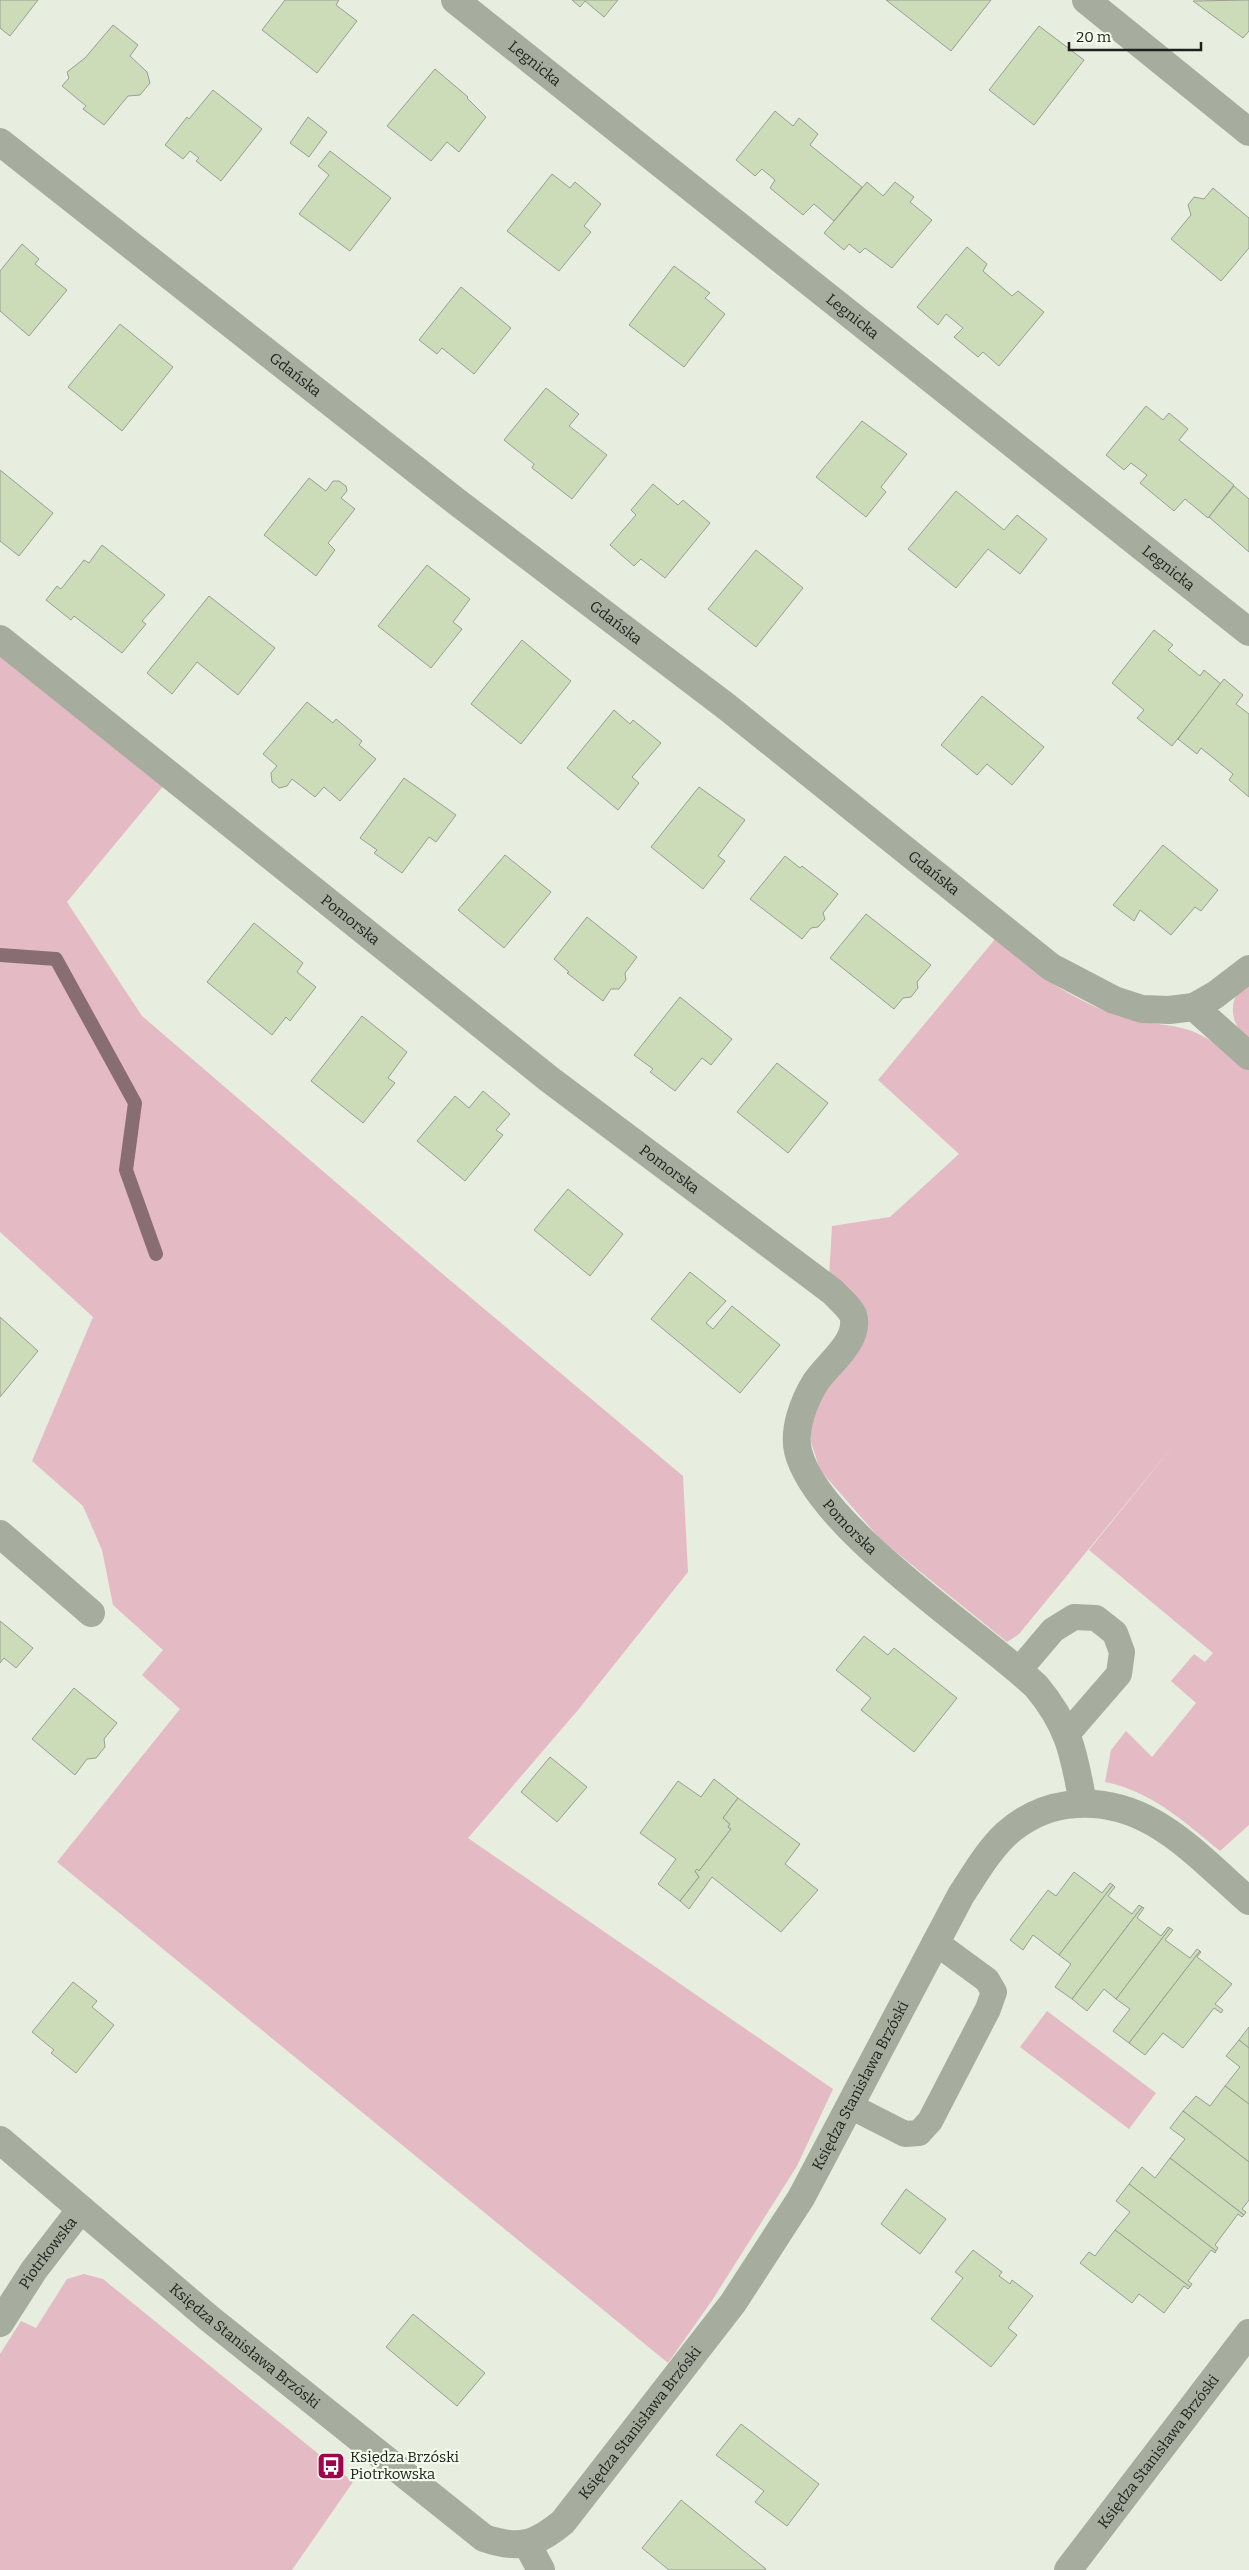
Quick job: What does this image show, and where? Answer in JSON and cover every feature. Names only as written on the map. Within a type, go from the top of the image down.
[{"type":"street","name":"Legnicka","points":[[455,0],[1249,632]]},
{"type":"street","points":[[1086,0],[1249,132]]},
{"type":"street","name":"Gdańska","points":[[0,142],[465,508],[728,707],[1050,967],[1114,1000],[1142,1009],[1169,1010],[1194,1007]]},
{"type":"street","name":"Pomorska","points":[[0,639],[549,1079],[833,1292],[846,1305],[853,1315],[853,1328],[848,1343],[815,1383],[800,1418],[797,1433],[798,1449],[808,1478],[852,1530],[894,1568],[1019,1670],[1054,1707],[1068,1733],[1083,1803]]},
{"type":"street","points":[[1249,969],[1215,995],[1194,1007],[1249,1056]]},
{"type":"street","points":[[0,1534],[91,1613]]},
{"type":"street","name":"Księdza Stanisława Brzóski","points":[[0,2140],[210,2319],[484,2538],[505,2545],[527,2544],[546,2536],[563,2522],[733,2303],[802,2198],[961,1895],[990,1852],[1007,1834],[1039,1813],[1054,1807],[1083,1803],[1107,1804],[1128,1810],[1154,1822],[1249,1901]]},
{"type":"street","name":"Piotrkowska","points":[[0,2323],[34,2270],[81,2209]]},
{"type":"street","name":"Księdza Stanisława Brzóski","points":[[1068,2570],[1249,2333]]},
{"type":"street","points":[[527,2544],[541,2570]]},
{"type":"lane","points":[[1019,1670],[1054,1630],[1074,1617],[1096,1618],[1114,1633],[1122,1652],[1119,1674],[1068,1733]]},
{"type":"lane","points":[[850,2106],[905,2134],[918,2133],[930,2122],[988,2009],[994,1992],[987,1980],[935,1942]]},
{"type":"shaded area","points":[[0,654],[164,785],[67,902],[142,1016],[445,1276],[683,1476],[688,1572],[578,1710],[468,1838],[833,2089],[797,2166],[711,2302],[668,2363],[57,1862],[180,1709],[142,1675],[163,1650],[113,1605],[102,1550],[83,1506],[32,1461],[93,1317],[0,1232]]},
{"type":"shaded area","points":[[996,938],[1024,963],[1070,994],[1121,1017],[1175,1026],[1200,1034],[1215,1043],[1249,1070],[1249,1825],[1220,1851],[1153,1800],[1105,1782],[1111,1750],[1126,1731],[1152,1757],[1196,1703],[1171,1681],[1194,1654],[1205,1662],[1213,1653],[1089,1550],[1179,1439],[1019,1634],[1007,1642],[881,1540],[820,1470],[811,1442],[810,1420],[824,1389],[857,1346],[829,1277],[832,1226],[890,1217],[959,1154],[878,1080]]},
{"type":"shaded area","points":[[1249,981],[1249,1041],[1237,1027],[1233,1011],[1236,995]]},
{"type":"shaded area","points":[[1047,2011],[1156,2093],[1129,2129],[1020,2047]]},
{"type":"shaded area","points":[[84,2274],[103,2279],[353,2482],[292,2570],[0,2570],[0,2354],[21,2321],[36,2328],[67,2279]]},
{"type":"building","points":[[0,0],[38,0],[10,36],[0,28]]},
{"type":"building","points":[[285,0],[339,0],[336,5],[357,21],[317,73],[262,30]]},
{"type":"building","points":[[572,0],[618,0],[604,17],[585,1],[580,7]]},
{"type":"building","points":[[886,0],[991,0],[951,51]]},
{"type":"building","points":[[1249,0],[1249,31],[1243,38],[1193,1]]},
{"type":"building","points":[[113,25],[138,45],[130,56],[147,72],[150,83],[140,95],[128,96],[104,125],[83,109],[86,106],[62,86],[69,78],[67,72],[85,58]]},
{"type":"building","points":[[1039,26],[1084,60],[1034,125],[989,90]]},
{"type":"building","points":[[435,69],[468,97],[486,117],[459,152],[447,142],[431,161],[387,126]]},
{"type":"building","points":[[213,90],[262,129],[221,181],[196,161],[199,158],[190,151],[183,159],[165,145],[187,117],[189,119]]},
{"type":"building","points":[[775,111],[793,126],[799,118],[818,134],[810,145],[862,187],[834,221],[814,204],[803,215],[770,188],[775,180],[762,169],[755,176],[736,160]]},
{"type":"building","points":[[308,117],[327,132],[309,157],[290,143]]},
{"type":"building","points":[[330,151],[391,198],[350,251],[299,214],[329,175],[318,166]]},
{"type":"building","points":[[552,174],[570,188],[575,182],[601,204],[584,226],[591,232],[559,271],[507,231]]},
{"type":"building","points":[[867,182],[883,196],[895,182],[914,197],[910,202],[932,220],[892,268],[865,248],[860,253],[849,244],[844,250],[824,233]]},
{"type":"building","points":[[1213,188],[1249,218],[1249,248],[1221,281],[1171,239],[1191,215],[1188,205],[1194,197],[1204,199]]},
{"type":"building","points":[[22,244],[39,259],[35,264],[67,290],[29,336],[0,311],[0,271]]},
{"type":"building","points":[[967,247],[987,264],[983,271],[1012,296],[1018,291],[1044,312],[999,366],[983,352],[978,357],[954,337],[963,328],[946,314],[938,325],[917,307]]},
{"type":"building","points":[[674,266],[710,293],[705,298],[725,314],[684,367],[629,325]]},
{"type":"building","points":[[461,287],[511,328],[474,374],[442,348],[437,354],[419,340]]},
{"type":"building","points":[[120,324],[173,367],[122,431],[68,387]]},
{"type":"building","points":[[546,388],[579,414],[569,426],[607,455],[572,499],[532,468],[534,464],[504,440]]},
{"type":"building","points":[[1146,406],[1163,420],[1169,413],[1188,429],[1179,440],[1234,485],[1208,518],[1185,499],[1174,511],[1140,483],[1147,475],[1131,463],[1124,470],[1106,455]]},
{"type":"building","points":[[862,421],[907,454],[881,487],[886,492],[866,517],[816,477]]},
{"type":"building","points":[[0,470],[53,513],[19,556],[0,541]]},
{"type":"building","points":[[309,478],[326,491],[333,481],[339,481],[346,486],[347,491],[341,498],[355,509],[328,543],[335,550],[316,576],[264,535]]},
{"type":"building","points":[[653,484],[678,505],[683,500],[710,523],[665,578],[641,559],[634,566],[610,545],[636,515],[631,510]]},
{"type":"building","points":[[1234,486],[1249,499],[1249,552],[1209,517]]},
{"type":"building","points":[[956,491],[1004,530],[1017,515],[1047,539],[1020,574],[988,549],[956,588],[908,549]]},
{"type":"building","points":[[102,545],[165,595],[142,621],[146,624],[122,653],[74,616],[71,620],[46,600],[57,586],[61,589],[84,560],[89,563]]},
{"type":"building","points":[[756,550],[803,588],[756,647],[708,609]]},
{"type":"building","points":[[427,565],[470,599],[453,622],[462,629],[431,668],[378,626]]},
{"type":"building","points":[[209,596],[275,648],[238,695],[197,662],[172,694],[147,673]]},
{"type":"building","points":[[1154,630],[1173,645],[1168,650],[1200,676],[1204,670],[1221,684],[1172,746],[1137,718],[1144,710],[1112,683]]},
{"type":"building","points":[[522,640],[571,681],[521,744],[471,704]]},
{"type":"building","points":[[1224,679],[1243,695],[1236,704],[1249,714],[1249,797],[1229,780],[1233,774],[1201,748],[1197,754],[1178,739]]},
{"type":"building","points":[[982,696],[1044,747],[1012,785],[987,764],[977,775],[941,745]]},
{"type":"building","points":[[307,702],[333,723],[336,719],[362,741],[359,745],[376,759],[340,801],[324,787],[315,797],[292,779],[287,786],[279,788],[272,782],[271,773],[277,766],[263,754]]},
{"type":"building","points":[[614,710],[630,724],[633,720],[661,743],[632,777],[639,783],[618,810],[567,768]]},
{"type":"building","points":[[404,778],[456,815],[436,842],[429,837],[402,873],[374,853],[377,850],[360,838]]},
{"type":"building","points":[[699,787],[745,820],[718,856],[725,861],[703,889],[651,847]]},
{"type":"building","points":[[1163,845],[1218,890],[1201,911],[1195,907],[1171,935],[1140,910],[1134,921],[1113,905]]},
{"type":"building","points":[[505,855],[551,892],[504,948],[458,910]]},
{"type":"building","points":[[785,856],[800,868],[802,866],[838,894],[823,913],[825,919],[818,927],[811,928],[802,939],[750,899]]},
{"type":"building","points":[[866,914],[931,965],[917,982],[918,988],[911,997],[903,998],[894,1009],[830,958]]},
{"type":"building","points":[[587,917],[637,957],[625,973],[626,980],[619,989],[611,989],[603,1001],[567,973],[569,972],[554,959]]},
{"type":"building","points":[[254,923],[303,963],[297,972],[316,987],[290,1021],[286,1017],[272,1035],[207,982]]},
{"type":"building","points":[[680,997],[732,1039],[711,1065],[702,1058],[675,1091],[650,1072],[653,1069],[634,1055]]},
{"type":"building","points":[[362,1016],[407,1052],[388,1078],[395,1083],[363,1123],[311,1081]]},
{"type":"building","points":[[777,1063],[828,1103],[788,1153],[737,1112]]},
{"type":"building","points":[[483,1091],[510,1114],[496,1130],[503,1135],[465,1181],[417,1141],[455,1096],[469,1108]]},
{"type":"building","points":[[568,1189],[623,1234],[590,1276],[534,1230]]},
{"type":"building","points":[[690,1272],[726,1301],[706,1323],[713,1329],[732,1306],[780,1345],[740,1393],[651,1319]]},
{"type":"building","points":[[0,1317],[38,1351],[0,1397]]},
{"type":"building","points":[[0,1621],[33,1648],[16,1668],[4,1658],[0,1663]]},
{"type":"building","points":[[864,1636],[888,1655],[894,1648],[957,1698],[914,1752],[861,1710],[871,1698],[836,1670]]},
{"type":"building","points":[[74,1688],[117,1723],[104,1739],[105,1747],[96,1758],[87,1759],[75,1775],[32,1739]]},
{"type":"building","points":[[550,1757],[587,1787],[557,1822],[521,1792]]},
{"type":"building","points":[[714,1779],[738,1798],[723,1818],[730,1824],[728,1827],[731,1829],[699,1871],[697,1869],[695,1871],[699,1877],[680,1901],[658,1884],[676,1859],[640,1833],[678,1781],[701,1797]]},
{"type":"building","points":[[738,1798],[800,1844],[785,1864],[818,1890],[781,1932],[712,1877],[689,1909],[680,1901],[699,1877],[695,1871],[697,1869],[699,1871],[731,1829],[728,1827],[730,1824],[723,1818]]},
{"type":"building","points":[[1074,1872],[1102,1893],[1110,1883],[1113,1885],[1059,1955],[1033,1935],[1023,1950],[1010,1940],[1048,1890],[1056,1896]]},
{"type":"building","points":[[1113,1885],[1115,1887],[1108,1896],[1132,1914],[1139,1905],[1142,1907],[1072,1999],[1055,1987],[1071,1964],[1059,1955]]},
{"type":"building","points":[[1142,1907],[1144,1908],[1137,1918],[1161,1936],[1168,1927],[1170,1928],[1116,1999],[1104,1989],[1087,2011],[1072,1999]]},
{"type":"building","points":[[1170,1928],[1173,1930],[1165,1940],[1190,1958],[1197,1949],[1200,1951],[1129,2043],[1113,2031],[1130,2009],[1116,1999]]},
{"type":"building","points":[[1200,1951],[1197,1957],[1232,1984],[1215,2004],[1223,2010],[1221,2013],[1214,2008],[1183,2048],[1163,2033],[1145,2055],[1129,2043]]},
{"type":"building","points":[[73,1982],[97,2001],[92,2007],[114,2025],[76,2073],[51,2053],[54,2050],[32,2032]]},
{"type":"building","points":[[1249,2027],[1249,2048],[1239,2040]]},
{"type":"building","points":[[1239,2040],[1249,2048],[1249,2104],[1225,2086],[1240,2067],[1226,2056]]},
{"type":"building","points":[[1225,2086],[1249,2104],[1249,2162],[1183,2111],[1196,2096],[1210,2106]]},
{"type":"building","points":[[1183,2111],[1249,2162],[1249,2200],[1242,2209],[1246,2212],[1244,2215],[1170,2158],[1185,2139],[1170,2128]]},
{"type":"building","points":[[1170,2158],[1244,2215],[1242,2217],[1238,2214],[1215,2245],[1218,2248],[1216,2251],[1129,2184],[1142,2167],[1155,2178]]},
{"type":"building","points":[[1129,2184],[1216,2251],[1215,2253],[1211,2250],[1188,2281],[1192,2284],[1190,2287],[1115,2230],[1130,2212],[1116,2201]]},
{"type":"building","points":[[906,2189],[946,2219],[920,2254],[881,2224]]},
{"type":"building","points":[[1115,2230],[1190,2287],[1188,2289],[1184,2286],[1164,2313],[1139,2294],[1132,2303],[1080,2263],[1089,2252],[1095,2256]]},
{"type":"building","points":[[973,2250],[1002,2272],[999,2276],[1010,2284],[1012,2280],[1033,2296],[1008,2328],[1017,2335],[991,2367],[931,2319],[963,2278],[955,2272]]},
{"type":"building","points":[[413,2314],[485,2373],[457,2406],[386,2347]]},
{"type":"building","points":[[741,2424],[819,2484],[787,2526],[755,2502],[764,2491],[716,2455]]},
{"type":"building","points":[[681,2500],[766,2569],[669,2570],[642,2548]]},
{"type":"waterway","points":[[0,955],[56,959],[135,1103],[126,1170],[156,1254]]},
{"type":"place","name":"Księdza Brzóski Piotrkowska","points":[[331,2466]]}]
